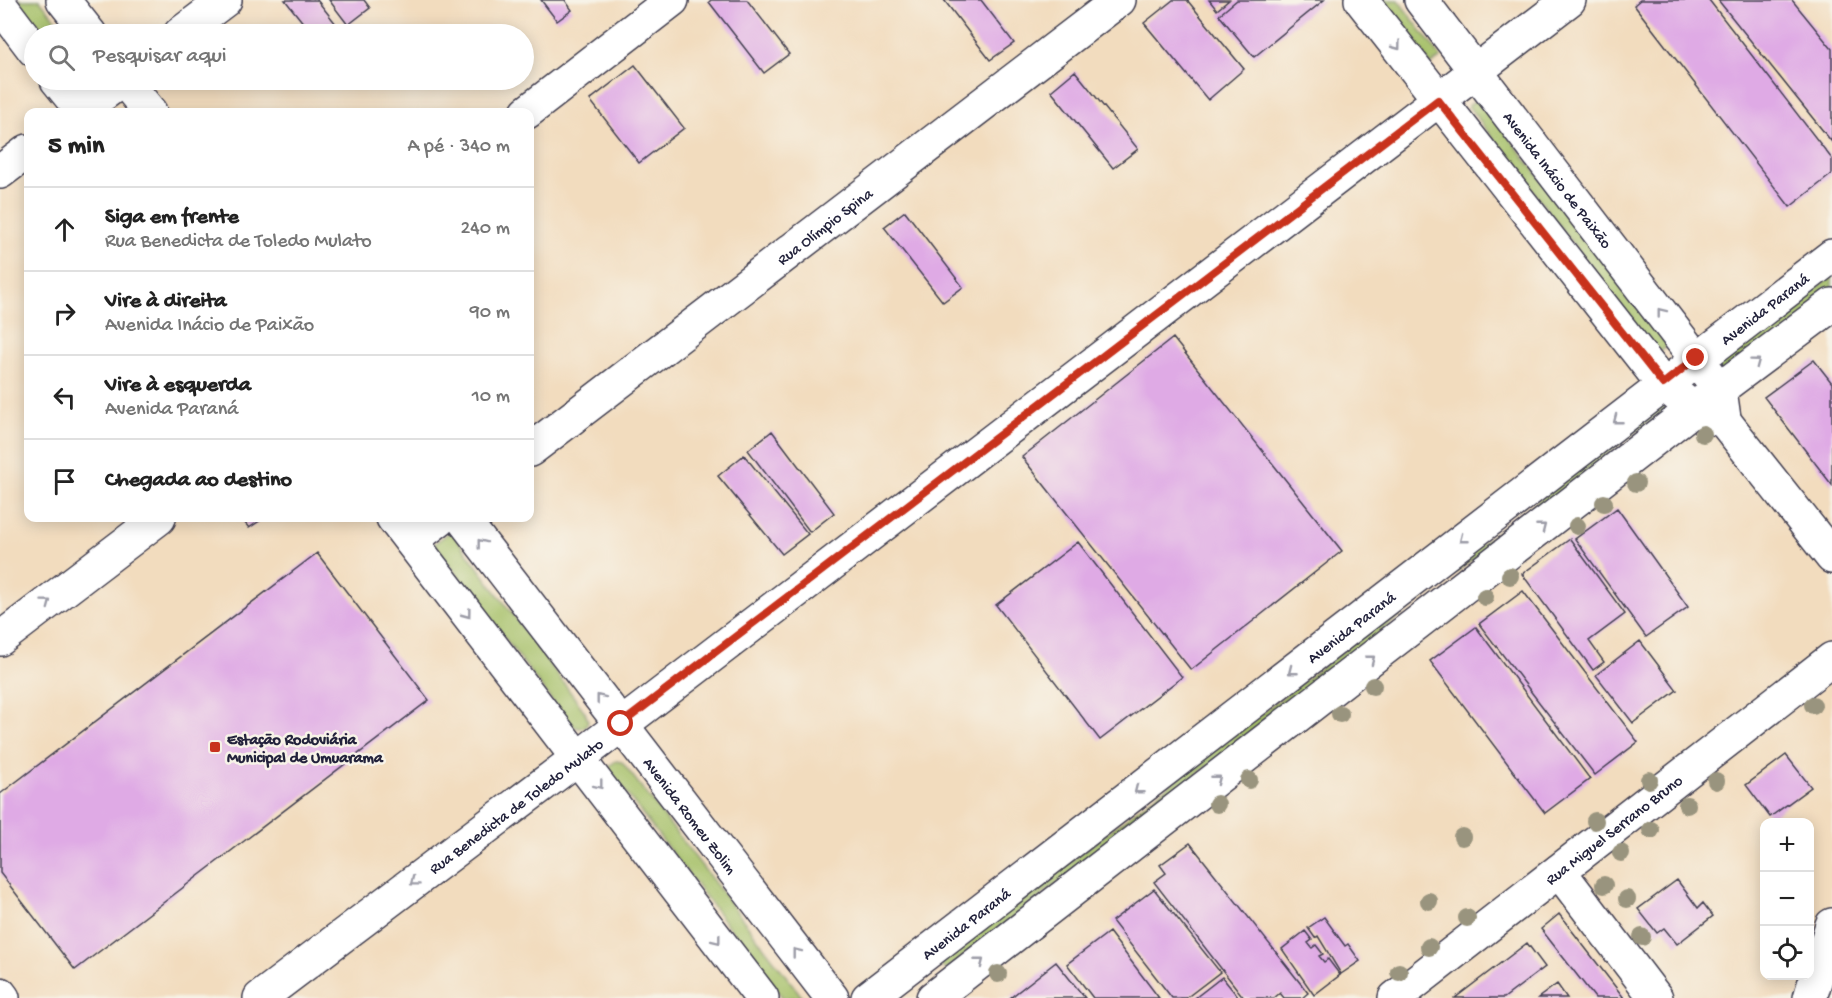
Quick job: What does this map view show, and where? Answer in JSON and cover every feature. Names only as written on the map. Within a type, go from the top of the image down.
[{"type":"street","points":[[63,0],[82,24]]},
{"type":"street","points":[[193,24],[225,0]]},
{"type":"street","points":[[532,108],[672,0]]},
{"type":"street","name":"Rua Olímpio Spina","points":[[534,447],[1119,0]]},
{"type":"street","points":[[1361,0],[1663,384],[1694,409],[1725,422]]},
{"type":"street","name":"Avenida Inácio de Paixão","points":[[1421,0],[1719,390]]},
{"type":"street","name":"Rua Benedicta de Toledo Mulato","points":[[260,998],[578,758],[1569,0]]},
{"type":"street","points":[[0,5],[24,37]]},
{"type":"street","points":[[64,90],[78,108]]},
{"type":"street","points":[[86,108],[110,90]]},
{"type":"street","points":[[131,90],[147,108]]},
{"type":"street","points":[[0,172],[24,154]]},
{"type":"street","name":"Avenida Paraná","points":[[868,998],[1696,358],[1832,256]]},
{"type":"street","points":[[918,960],[941,996],[1694,409],[1832,305]]},
{"type":"street","points":[[1719,390],[1725,422],[1832,557]]},
{"type":"street","points":[[0,639],[154,522]]},
{"type":"street","points":[[427,522],[402,529],[762,998]]},
{"type":"street","name":"Avenida Romeu Zolim","points":[[465,522],[832,998]]},
{"type":"street","name":"Rua Miguel Serrano Bruno","points":[[1395,998],[1832,659]]},
{"type":"street","points":[[1559,871],[1656,998]]},
{"type":"street","points":[[1810,998],[1832,925]]},
{"type":"street","points":[[0,994],[3,998]]},
{"type":"green space","points":[[18,0],[40,0],[59,24],[37,24]]},
{"type":"green space","points":[[1381,0],[1398,0],[1441,57],[1431,65]]},
{"type":"green space","points":[[1479,98],[1668,345],[1657,354],[1468,106]]},
{"type":"green space","points":[[1832,276],[1832,295],[1724,379],[1715,367]]},
{"type":"green space","points":[[1672,397],[1680,398],[947,969],[943,968],[940,962]]},
{"type":"green space","points":[[451,531],[585,712],[588,721],[585,727],[570,725],[434,544]]},
{"type":"green space","points":[[616,761],[622,762],[803,998],[783,998],[610,772],[609,766]]},
{"type":"building","points":[[285,0],[317,0],[336,24],[304,24]]},
{"type":"building","points":[[329,0],[364,0],[370,8],[347,24]]},
{"type":"building","points":[[541,0],[565,0],[572,10],[557,21]]},
{"type":"building","points":[[711,0],[747,0],[789,54],[764,73],[709,2]]},
{"type":"building","points":[[944,0],[981,0],[1014,43],[990,60]]},
{"type":"building","points":[[1173,0],[1187,0],[1244,69],[1208,100],[1144,23]]},
{"type":"building","points":[[1209,0],[1229,0],[1217,10]]},
{"type":"building","points":[[1237,0],[1324,0],[1254,57],[1219,15]]},
{"type":"building","points":[[1640,0],[1709,0],[1832,159],[1832,174],[1790,207],[1634,5]]},
{"type":"building","points":[[1718,0],[1792,0],[1832,49],[1832,142]]},
{"type":"building","points":[[635,65],[684,128],[639,163],[590,100]]},
{"type":"building","points":[[1075,71],[1138,149],[1113,168],[1051,91]]},
{"type":"building","points":[[905,211],[963,287],[943,302],[884,227]]},
{"type":"building","points":[[1173,338],[1342,551],[1191,670],[1022,457]]},
{"type":"building","points":[[1814,360],[1832,383],[1832,485],[1764,397]]},
{"type":"building","points":[[772,431],[834,513],[810,532],[748,450]]},
{"type":"building","points":[[744,455],[808,534],[782,554],[718,476]]},
{"type":"building","points":[[1617,508],[1688,607],[1646,637],[1575,539]]},
{"type":"building","points":[[244,522],[258,522],[249,528]]},
{"type":"building","points":[[1570,539],[1625,614],[1589,641],[1604,662],[1593,670],[1522,574]]},
{"type":"building","points":[[1078,542],[1182,677],[1100,740],[996,605]]},
{"type":"building","name":"Estação Rodoviária Municipal de Umuarama","points":[[317,553],[429,700],[75,970],[0,873],[0,794]]},
{"type":"building","points":[[1523,591],[1638,742],[1595,775],[1479,624]]},
{"type":"building","points":[[1476,627],[1590,779],[1545,813],[1430,661]]},
{"type":"building","points":[[1640,641],[1677,690],[1633,723],[1596,675]]},
{"type":"building","points":[[1786,755],[1811,787],[1770,817],[1746,785]]},
{"type":"building","points":[[1190,843],[1308,993],[1302,998],[1284,998],[1280,993],[1274,998],[1244,998],[1154,882],[1166,873],[1160,865]]},
{"type":"building","points":[[1677,880],[1698,908],[1703,903],[1713,916],[1677,944],[1664,928],[1657,933],[1638,909]]},
{"type":"building","points":[[1154,889],[1220,972],[1186,998],[1172,998],[1112,921]]},
{"type":"building","points":[[1559,914],[1624,998],[1595,998],[1541,929]]},
{"type":"building","points":[[1324,917],[1345,946],[1348,944],[1360,961],[1341,974],[1318,936],[1315,938],[1308,928]]},
{"type":"building","points":[[1305,931],[1312,940],[1308,943],[1312,948],[1316,945],[1323,954],[1319,956],[1324,962],[1328,959],[1340,975],[1314,995],[1282,949]]},
{"type":"building","points":[[1109,932],[1159,998],[1093,998],[1067,964]]},
{"type":"building","points":[[1527,943],[1545,967],[1504,998],[1455,998]]},
{"type":"building","points":[[1056,962],[1085,998],[1010,998]]},
{"type":"building","points":[[1222,977],[1239,998],[1195,998]]},
{"type":"building","points":[[1557,984],[1567,998],[1538,998]]},
{"type":"place","name":"Estação Rodoviária Municipal de Umuarama","points":[[215,747]]},
{"type":"route","points":[[621,724],[1438,100],[1663,384],[1696,358]]}]
